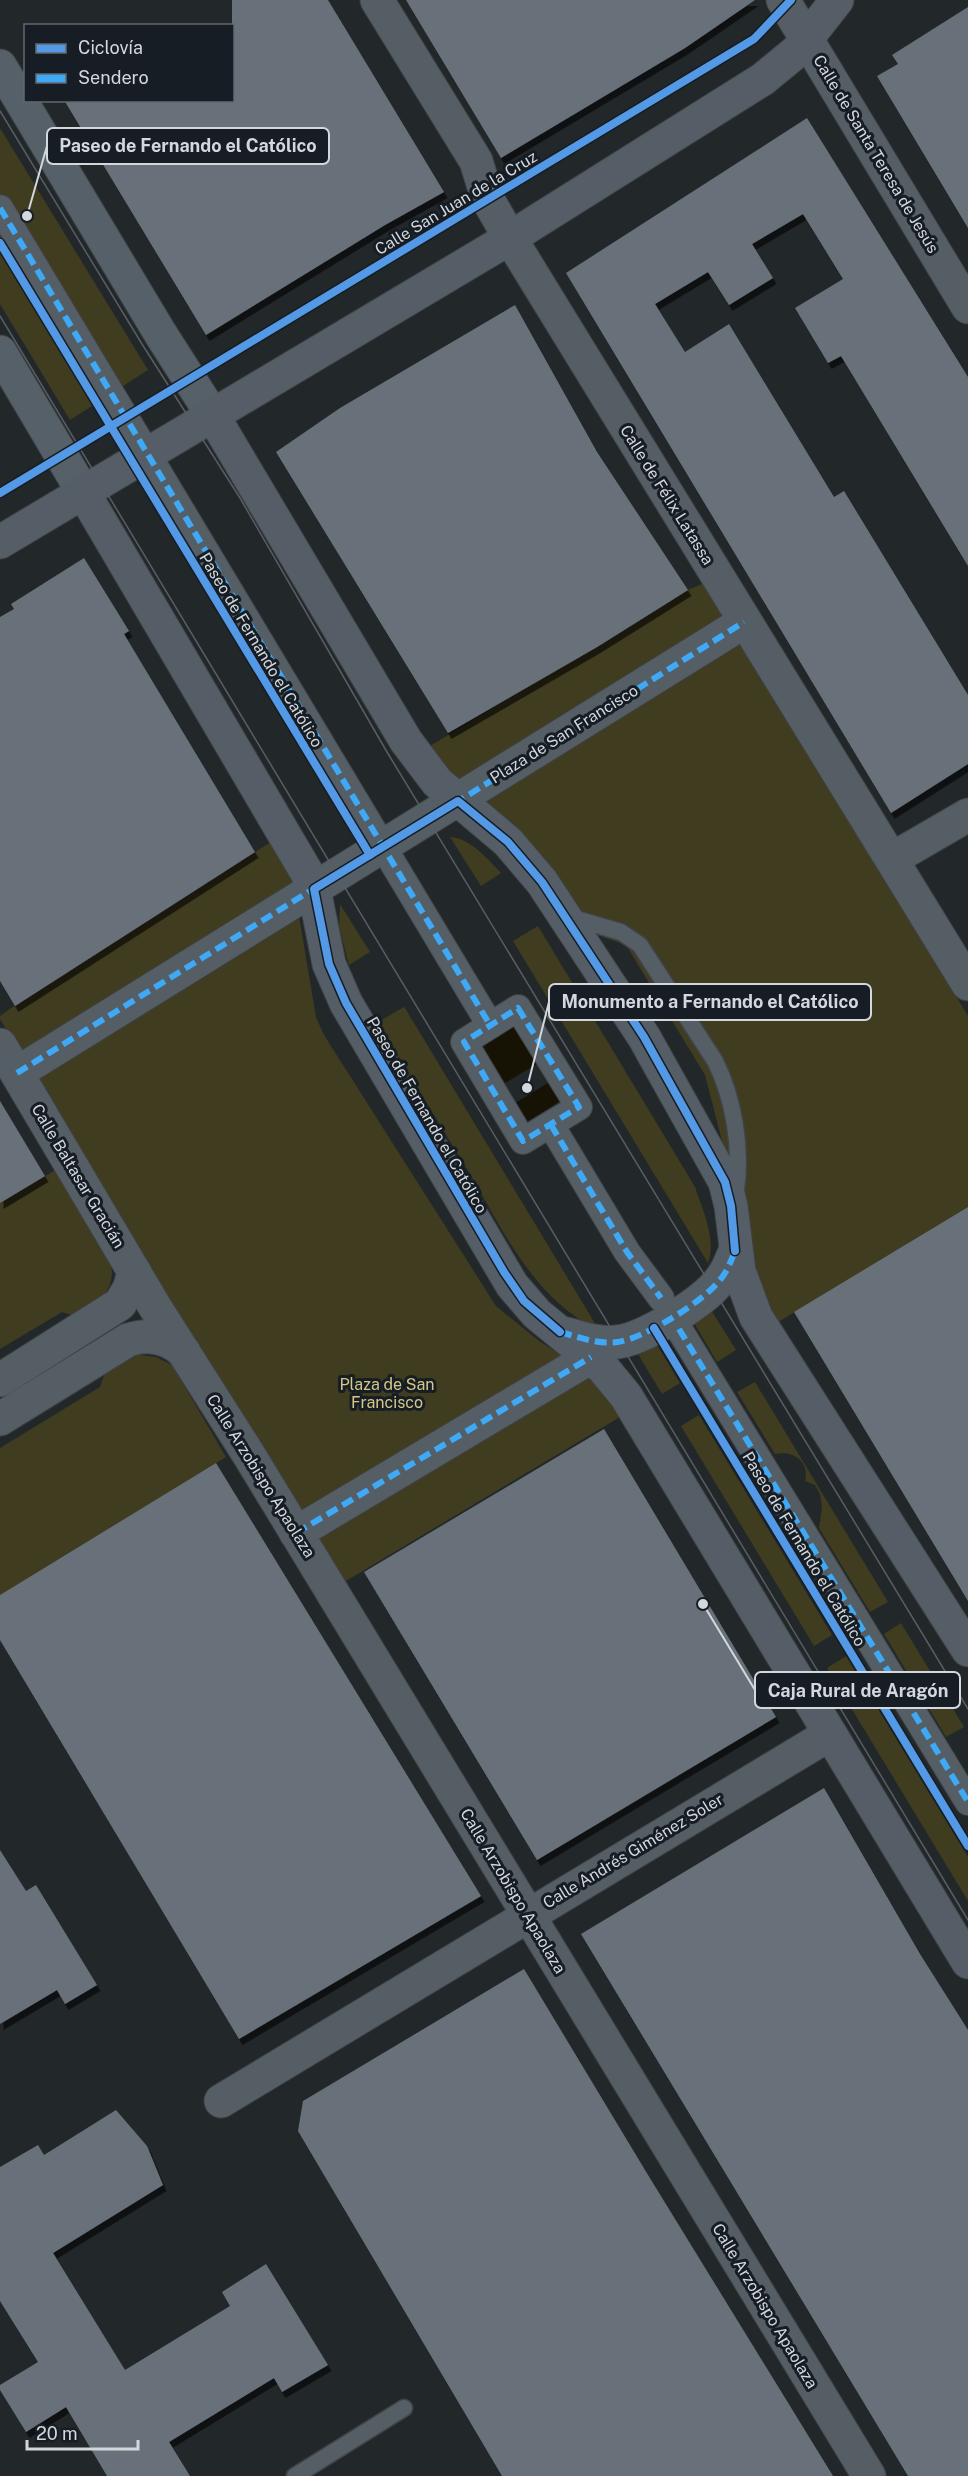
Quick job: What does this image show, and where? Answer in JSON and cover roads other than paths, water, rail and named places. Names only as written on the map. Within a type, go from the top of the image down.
[{"type":"main road","points":[[0,542],[510,238],[763,79],[808,39],[837,0]]},
{"type":"main road","points":[[0,66],[304,567],[394,724],[428,773],[458,801],[489,824],[525,860],[566,916],[644,1037],[725,1182],[731,1206],[735,1251],[744,1288],[756,1317],[968,1650]]},
{"type":"main road","name":"Paseo de Fernando el Católico","points":[[0,352],[277,820],[314,889],[329,964],[346,1003],[512,1285],[537,1314],[591,1357],[626,1396],[968,1962]]},
{"type":"street","name":"Calle de Félix Latassa","points":[[377,0],[476,161],[488,201],[510,238],[968,984]]},
{"type":"street","name":"Calle de Santa Teresa de Jesús","points":[[783,0],[968,308]]},
{"type":"street","name":"Paseo de Fernando el Católico","points":[[0,208],[384,846]]},
{"type":"street","name":"Plaza de San Francisco","points":[[17,1073],[744,622]]},
{"type":"street","points":[[892,859],[968,814]]},
{"type":"street","points":[[384,846],[490,1025]]},
{"type":"street","points":[[518,1008],[579,1107],[551,1125],[523,1141],[464,1042],[518,1008]]},
{"type":"street","name":"Calle Baltasar Gracián","points":[[0,1045],[155,1307]]},
{"type":"street","points":[[551,1125],[627,1252],[661,1298]]},
{"type":"street","points":[[560,1332],[605,1343],[632,1338],[672,1317],[713,1288],[725,1273],[735,1251]]},
{"type":"street","points":[[0,1380],[112,1311],[126,1296],[134,1271]]},
{"type":"street","name":"Calle Arzobispo Apaolaza","points":[[155,1307],[296,1533],[869,2476]]},
{"type":"street","name":"Paseo de Fernando el Católico","points":[[679,1329],[968,1802]]},
{"type":"street","points":[[0,1419],[128,1340],[147,1336],[158,1337],[184,1352]]},
{"type":"street","points":[[296,1533],[591,1357]]},
{"type":"street","name":"Calle Andrés Giménez Soler","points":[[221,2101],[830,1734]]},
{"type":"lane","points":[[566,916],[621,932],[640,945],[716,1061],[725,1080],[735,1129],[737,1175],[731,1206]]},
{"type":"lane","points":[[295,2476],[404,2408]]},
{"type":"tram line","points":[[0,111],[142,344],[240,498],[387,752],[968,1709]]},
{"type":"tram line","points":[[0,316],[968,1920]]},
{"type":"place","name":"Paseo de Fernando el Católico","points":[[27,216]]},
{"type":"place","name":"Monumento a Fernando el Católico","points":[[527,1088]]},
{"type":"place","name":"Caja Rural de Aragón","points":[[703,1604]]}]
